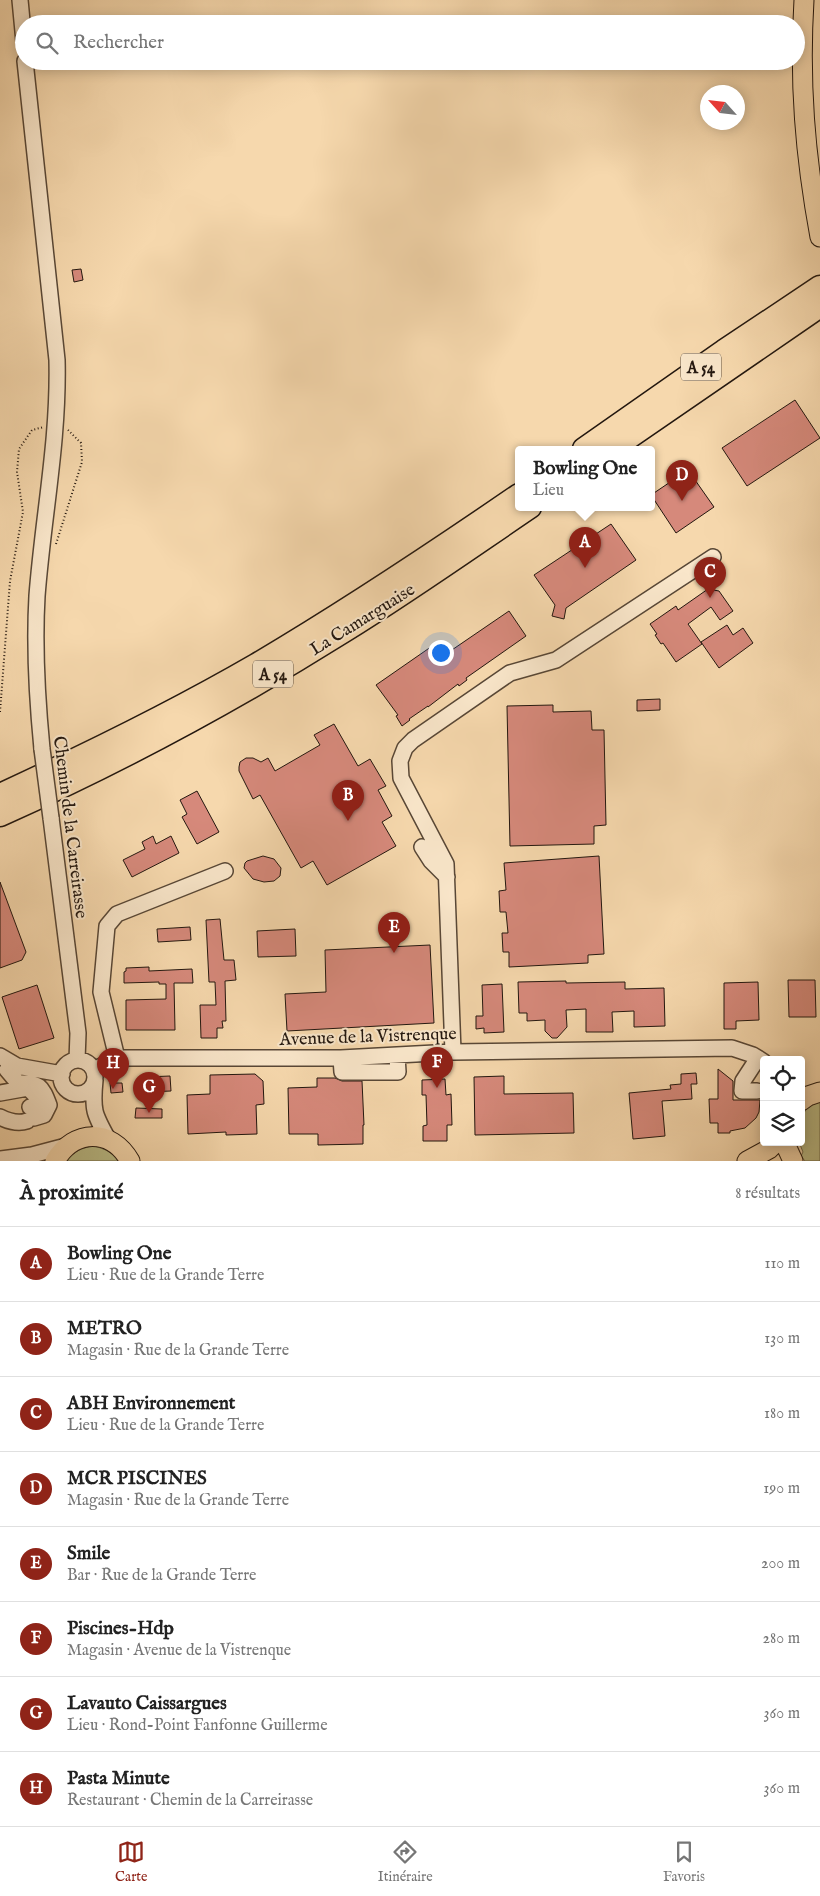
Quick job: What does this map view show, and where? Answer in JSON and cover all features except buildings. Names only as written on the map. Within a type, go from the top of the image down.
[{"type":"highway","name":"A 54","points":[[588,446],[724,351],[820,287]]},
{"type":"highway","name":"A 54","points":[[616,446],[820,306]]},
{"type":"highway","name":"La Camarguaise","points":[[0,795],[93,752],[178,709],[255,666],[338,616],[515,498]]},
{"type":"highway","name":"La Camarguaise","points":[[0,814],[100,768],[264,679],[345,631],[524,511]]},
{"type":"main road","points":[[804,0],[804,15]]},
{"type":"main road","points":[[803,70],[802,101],[809,173],[820,237]]},
{"type":"main road","points":[[55,1161],[66,1146],[84,1137],[96,1136],[108,1140],[124,1152],[130,1161]]},
{"type":"main road","points":[[747,1161],[772,1146]]},
{"type":"main road","points":[[786,1146],[787,1161]]},
{"type":"street","points":[[20,0],[21,15]]},
{"type":"street","name":"Chemin de la Carreirasse","points":[[27,70],[57,360],[58,396],[37,594],[35,629],[37,696],[78,1033],[77,1060]]},
{"type":"street","points":[[453,1052],[446,864],[401,778],[400,761],[405,748],[413,740],[510,673],[556,660],[713,557]]},
{"type":"street","points":[[422,847],[447,877]]},
{"type":"street","points":[[117,1058],[101,992],[106,926],[117,914],[225,871]]},
{"type":"street","name":"Avenue de la Vistrenque","points":[[94,1075],[117,1058],[341,1058],[453,1052],[732,1048],[760,1060]]},
{"type":"street","points":[[0,1056],[7,1070],[18,1083],[32,1082],[43,1089],[49,1105],[44,1115],[6,1113],[0,1107]]},
{"type":"street","points":[[84,1137],[88,1122],[83,1101],[70,1092],[62,1083],[62,1074],[67,1064],[77,1060],[87,1063],[94,1075],[93,1099],[95,1117],[108,1140]]},
{"type":"street","points":[[757,1091],[742,1091],[744,1081],[760,1061]]},
{"type":"street","points":[[7,1070],[62,1074]]},
{"type":"street","points":[[70,1092],[75,1094],[90,1090],[94,1075]]},
{"type":"street","points":[[0,1093],[28,1088],[36,1096],[37,1106],[22,1122],[6,1120],[0,1116]]},
{"type":"street","points":[[0,1159],[32,1155],[66,1146]]},
{"type":"street","points":[[32,1155],[55,1161]]},
{"type":"path","points":[[0,712],[10,581],[22,512],[17,472],[19,449],[32,430],[56,423],[72,432],[81,444],[82,462],[56,544]]},
{"type":"green space","points":[[820,1102],[820,1161],[805,1161],[801,1156],[803,1152],[801,1146],[805,1146],[805,1111]]},
{"type":"green space","points":[[94,1146],[108,1151],[118,1161],[66,1161],[78,1150]]},
{"type":"place","name":"MCR PISCINES","points":[[682,501]]},
{"type":"place","name":"Bowling One","points":[[585,568]]},
{"type":"place","name":"ABH Environnement","points":[[710,598]]},
{"type":"place","name":"METRO","points":[[348,821]]},
{"type":"place","name":"Smile","points":[[394,953]]},
{"type":"place","name":"Piscines-Hdp","points":[[437,1088]]},
{"type":"place","name":"Pasta Minute","points":[[113,1089]]},
{"type":"place","name":"Lavauto Caissargues","points":[[149,1113]]}]
